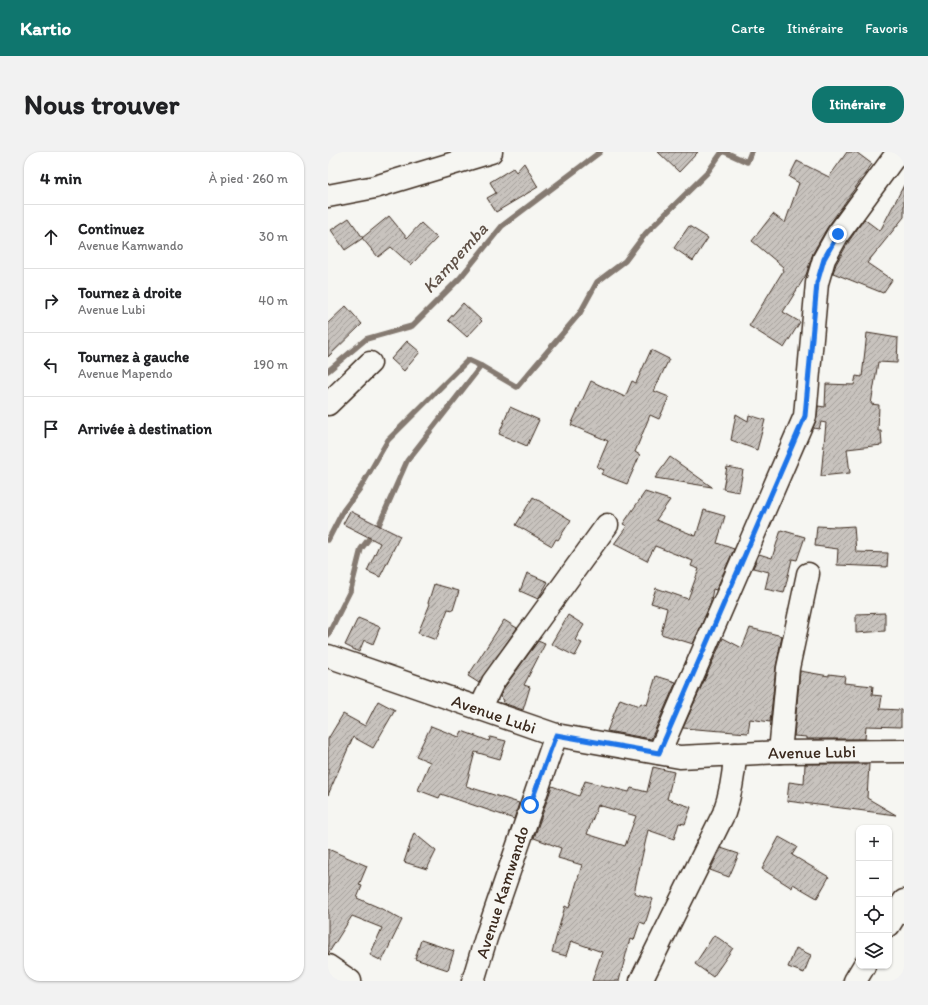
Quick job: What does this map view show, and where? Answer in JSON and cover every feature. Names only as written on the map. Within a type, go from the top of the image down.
[{"type":"street","points":[[328,196],[375,187],[491,152]]},
{"type":"street","points":[[659,753],[805,416],[817,283],[824,259],[838,234],[898,152]]},
{"type":"street","points":[[328,404],[370,363]]},
{"type":"street","points":[[480,709],[493,682],[607,525]]},
{"type":"street","points":[[780,752],[788,668],[808,574]]},
{"type":"street","name":"Avenue Lubi","points":[[328,656],[556,735],[680,757],[780,752],[904,751]]},
{"type":"street","name":"Avenue Kamwando","points":[[473,981],[486,938],[556,735]]},
{"type":"street","points":[[641,981],[724,813],[734,780],[735,754]]},
{"type":"street","points":[[892,920],[904,900]]},
{"type":"street","points":[[328,966],[350,981]]},
{"type":"street","points":[[855,981],[862,969]]},
{"type":"building","points":[[658,152],[698,152],[679,172]]},
{"type":"building","points":[[847,152],[856,152],[872,164],[827,228],[813,253],[806,275],[783,312],[800,322],[784,348],[749,326],[783,271],[783,267],[752,241],[773,214],[785,223],[799,183],[789,177],[797,161],[829,177]]},
{"type":"building","points":[[524,163],[538,187],[496,212],[487,198],[496,193],[490,182],[513,168],[516,172]]},
{"type":"building","points":[[904,185],[904,217],[867,263],[892,280],[883,293],[833,273],[836,264],[849,241],[864,219],[880,231]]},
{"type":"building","points":[[389,216],[407,238],[421,223],[437,238],[411,265],[391,247],[378,257],[362,238]]},
{"type":"building","points":[[349,218],[363,238],[345,250],[331,230]]},
{"type":"building","points":[[689,226],[708,238],[693,261],[674,248]]},
{"type":"building","points":[[463,303],[482,321],[467,337],[448,320]]},
{"type":"building","points":[[346,306],[362,324],[328,357],[328,323]]},
{"type":"building","points":[[867,333],[898,338],[897,363],[878,362],[871,404],[879,405],[878,431],[881,431],[882,445],[847,449],[850,473],[821,476],[826,423],[821,422],[819,429],[813,428],[817,417],[818,406],[825,407],[826,384],[854,385],[856,376],[862,377]]},
{"type":"building","points":[[407,341],[420,352],[404,371],[391,359]]},
{"type":"building","points":[[651,350],[669,359],[654,391],[669,397],[659,419],[650,415],[635,452],[640,455],[627,484],[601,474],[604,470],[597,467],[608,441],[571,425],[591,381],[625,397],[632,381],[636,383]]},
{"type":"building","points":[[510,407],[539,420],[527,446],[499,434]]},
{"type":"building","points":[[736,414],[748,421],[749,415],[765,420],[757,450],[731,440]]},
{"type":"building","points":[[670,457],[712,487],[655,478]]},
{"type":"building","points":[[727,467],[743,470],[739,492],[723,489]]},
{"type":"building","points":[[645,492],[670,500],[656,520],[696,536],[704,510],[725,516],[717,543],[734,549],[716,590],[713,589],[710,605],[693,644],[661,634],[667,608],[651,603],[656,588],[688,599],[699,569],[691,566],[693,561],[655,546],[647,561],[614,544],[627,526],[623,524]]},
{"type":"building","points":[[533,497],[571,520],[558,540],[556,539],[552,546],[516,525]]},
{"type":"building","points":[[350,511],[400,536],[380,577],[367,571],[380,543],[343,524]]},
{"type":"building","points":[[817,526],[854,526],[856,552],[888,553],[887,567],[837,565],[838,549],[815,546]]},
{"type":"building","points":[[781,530],[805,537],[797,560],[792,559],[784,593],[765,589],[769,572],[753,568],[759,554],[772,558]]},
{"type":"building","points":[[527,573],[548,582],[538,599],[520,591]]},
{"type":"building","points":[[434,584],[459,591],[453,610],[448,609],[436,640],[418,633],[430,604],[428,603]]},
{"type":"building","points":[[885,613],[885,631],[856,633],[856,614]]},
{"type":"building","points":[[568,615],[584,625],[575,640],[582,643],[575,656],[551,644]]},
{"type":"building","points":[[358,618],[380,627],[373,644],[364,640],[359,652],[345,645]]},
{"type":"building","points":[[504,620],[517,628],[479,683],[468,676]]},
{"type":"building","points":[[750,628],[782,636],[776,667],[770,722],[750,719],[748,733],[683,728],[723,638],[742,648]]},
{"type":"building","points":[[538,641],[545,644],[524,685],[530,687],[523,710],[503,703],[504,700],[500,697],[504,688]]},
{"type":"building","points":[[800,671],[829,676],[829,674],[845,676],[844,683],[873,686],[872,695],[882,696],[880,709],[901,710],[901,727],[866,726],[865,739],[807,739],[807,737],[794,736]]},
{"type":"building","points":[[656,676],[676,682],[651,739],[607,731],[620,699],[639,706],[641,703],[647,705]]},
{"type":"building","points":[[378,701],[395,710],[373,748],[353,737],[328,795],[328,739],[343,714],[365,726]]},
{"type":"building","points":[[431,726],[459,737],[462,731],[489,741],[490,737],[506,741],[500,759],[475,752],[466,786],[519,803],[514,819],[441,794],[439,798],[418,790],[430,762],[416,756]]},
{"type":"building","points":[[805,764],[869,764],[867,798],[896,815],[787,801],[789,782],[804,784]]},
{"type":"building","points":[[653,767],[674,772],[667,799],[691,807],[685,824],[679,823],[674,839],[648,830],[634,893],[653,899],[645,924],[640,922],[634,940],[630,939],[619,981],[592,981],[602,952],[571,941],[566,956],[552,952],[565,906],[569,908],[582,865],[558,858],[561,848],[534,838],[552,786],[579,796],[585,781],[629,792],[631,788],[647,792]],"holes":[[[598,805],[636,816],[625,846],[587,834]]]},
{"type":"building","points":[[414,833],[436,851],[427,869],[404,862]]},
{"type":"building","points":[[779,837],[797,847],[792,855],[829,877],[817,898],[793,884],[792,888],[762,869]]},
{"type":"building","points":[[721,848],[739,854],[729,877],[710,870]]},
{"type":"building","points":[[328,849],[367,866],[359,885],[362,886],[357,898],[402,920],[382,961],[370,955],[382,928],[352,916],[328,954]]},
{"type":"building","points":[[714,935],[733,948],[713,977],[695,964]]},
{"type":"building","points":[[421,940],[454,951],[448,970],[415,959]]},
{"type":"building","points":[[796,948],[811,955],[804,973],[788,967]]},
{"type":"waterway","name":"Kampemba","points":[[328,371],[366,339],[412,326],[460,278],[502,226],[600,152]]},
{"type":"waterway","points":[[328,635],[351,589],[361,549],[378,527],[407,461],[481,366],[517,387],[580,313],[597,282],[625,261],[646,233],[707,173],[722,152]]},
{"type":"waterway","points":[[725,152],[747,162],[751,152]]},
{"type":"waterway","points":[[328,540],[343,511],[361,487],[388,440],[468,360],[481,366]]},
{"type":"route","points":[[530,805],[556,735],[659,753],[805,416],[817,283],[824,259],[838,234]]}]
